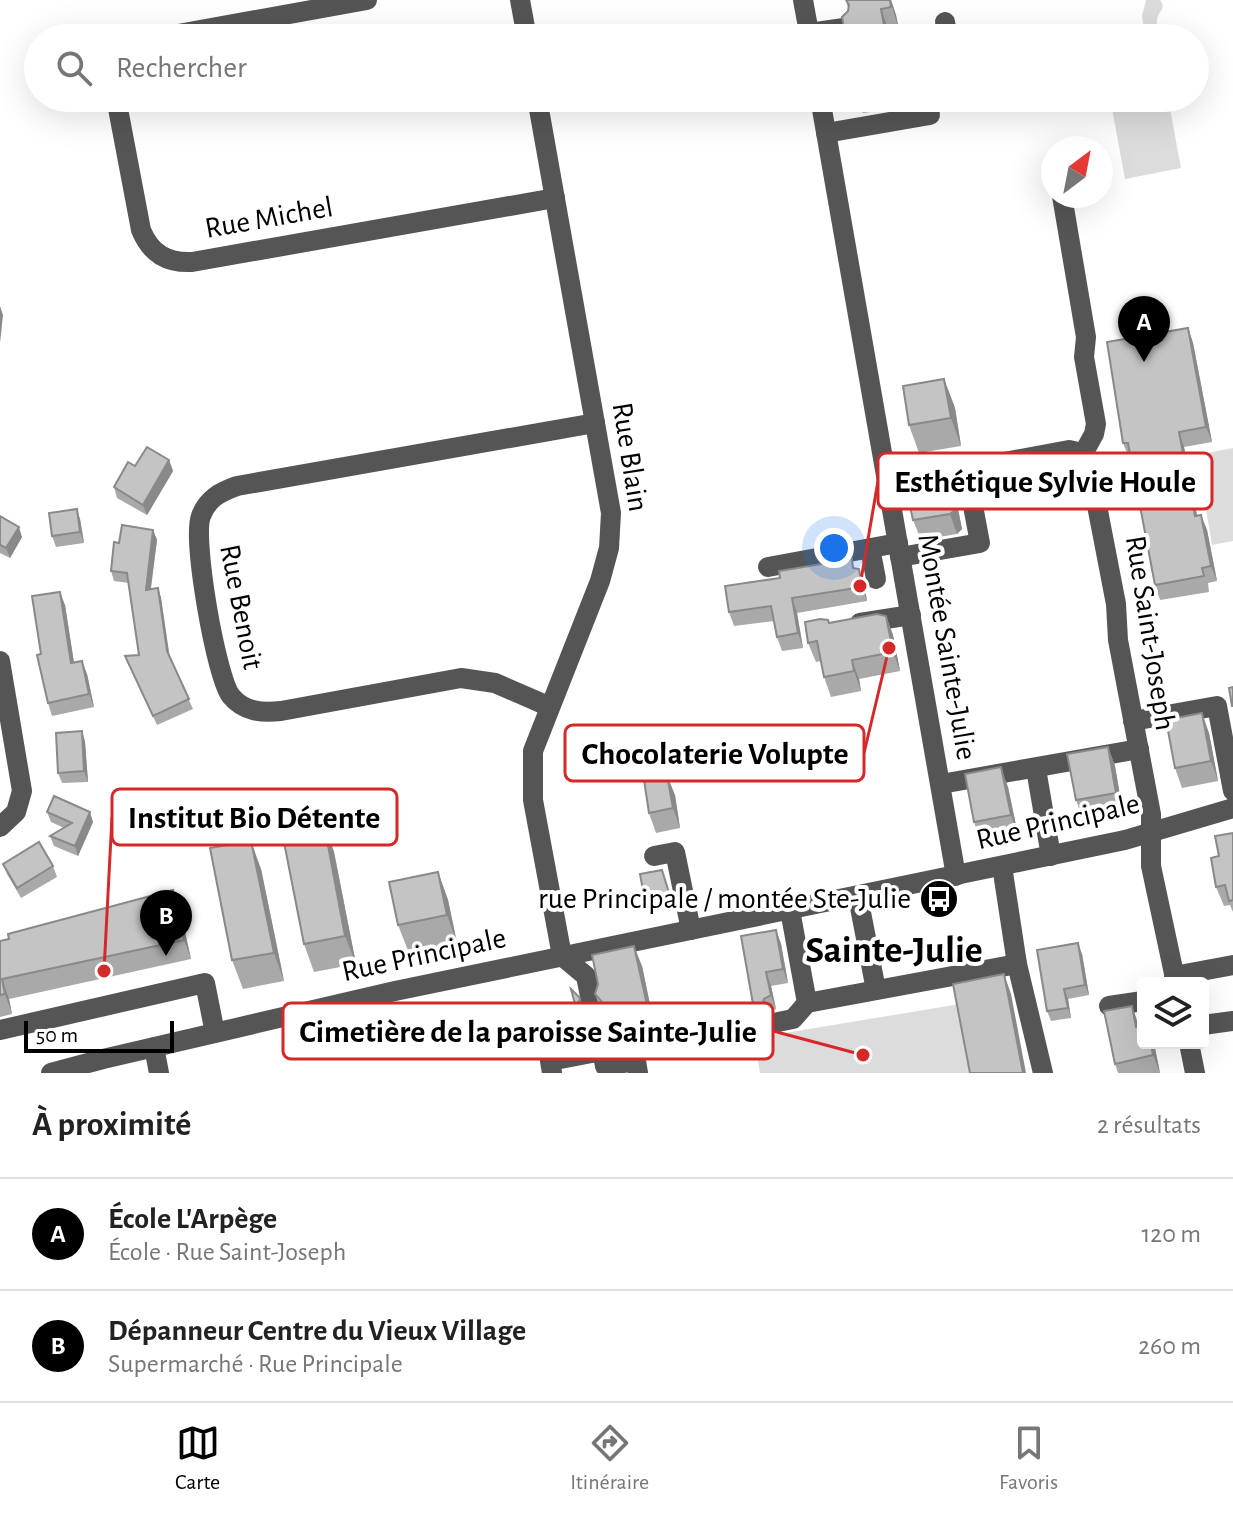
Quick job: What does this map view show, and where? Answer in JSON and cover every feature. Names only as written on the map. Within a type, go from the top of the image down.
[{"type":"street","points":[[234,24],[367,0]]},
{"type":"street","points":[[520,0],[524,24]]},
{"type":"street","points":[[803,0],[807,24]]},
{"type":"street","name":"Rue Michel","points":[[119,112],[141,230],[151,249],[169,261],[192,262],[555,198]]},
{"type":"street","name":"Rue Blain","points":[[540,112],[611,513],[609,548],[593,600],[548,706],[533,751],[531,782],[562,956]]},
{"type":"street","name":"Montée Sainte-Julie","points":[[822,112],[956,876]]},
{"type":"street","points":[[826,133],[930,115],[929,112]]},
{"type":"street","points":[[887,484],[1069,450],[1083,454],[1096,424],[1084,357],[1086,337],[1064,208]]},
{"type":"street","name":"Rue Benoit","points":[[548,706],[495,683],[470,678],[281,711],[266,712],[243,706],[232,697],[219,671],[197,530],[205,505],[213,497],[237,486],[595,423]]},
{"type":"street","name":"Rue Saint-Joseph","points":[[1083,454],[1092,473],[1119,618],[1118,640],[1151,814],[1151,866],[1174,977]]},
{"type":"street","points":[[768,567],[870,548],[899,550],[980,543],[966,469]]},
{"type":"street","points":[[870,548],[876,579]]},
{"type":"street","points":[[839,626],[911,615]]},
{"type":"street","points":[[0,661],[22,791],[16,812],[0,827]]},
{"type":"street","points":[[1133,721],[1217,706],[1233,791]]},
{"type":"street","points":[[941,784],[1139,749]]},
{"type":"street","points":[[1036,769],[1051,856]]},
{"type":"street","name":"Rue Principale","points":[[51,1073],[562,956],[1051,856],[1150,833],[1233,808]]},
{"type":"street","points":[[654,856],[675,852],[691,930]]},
{"type":"street","points":[[1002,866],[1017,964],[1043,1073]]},
{"type":"street","points":[[858,897],[876,990]]},
{"type":"street","points":[[790,910],[807,1003]]},
{"type":"street","points":[[562,956],[586,976],[605,1066],[636,1061],[638,1073]]},
{"type":"street","points":[[778,1022],[793,1019],[807,1003],[1017,964]]},
{"type":"street","points":[[1187,977],[1233,965]]},
{"type":"street","points":[[0,1030],[205,983],[215,1033]]},
{"type":"street","points":[[1109,1006],[1137,1002]]},
{"type":"street","points":[[1209,1024],[1233,1021]]},
{"type":"street","points":[[154,1047],[159,1073]]},
{"type":"street","points":[[1190,1049],[1195,1073]]},
{"type":"street","points":[[552,1073],[550,1061],[602,1051]]},
{"type":"shaded area","points":[[1146,0],[1160,0],[1163,8],[1158,24],[1143,24]]},
{"type":"shaded area","points":[[1113,112],[1171,112],[1181,168],[1125,179]]},
{"type":"shaded area","points":[[1233,448],[1233,541],[1212,545],[1197,455]]},
{"type":"shaded area","points":[[960,1004],[973,1073],[760,1073],[754,1038]]},
{"type":"building","points":[[846,0],[890,0],[891,7],[881,9],[884,24],[843,24],[842,17],[849,5]]},
{"type":"building","points":[[1188,328],[1206,427],[1179,432],[1195,516],[1201,515],[1211,566],[1202,568],[1204,576],[1155,585],[1128,443],[1123,443],[1107,342]]},
{"type":"building","points":[[944,379],[951,418],[909,425],[903,386]]},
{"type":"building","points":[[147,447],[169,460],[143,505],[114,487],[128,462],[135,466]]},
{"type":"building","points":[[946,470],[955,510],[950,514],[913,520],[904,479]]},
{"type":"building","points":[[77,509],[80,532],[52,536],[49,513]]},
{"type":"building","points":[[0,516],[19,527],[6,548],[0,545]]},
{"type":"building","points":[[122,525],[153,530],[146,590],[158,588],[167,651],[189,699],[153,716],[125,656],[139,655],[127,573],[111,571],[114,542],[119,543]]},
{"type":"building","points":[[852,559],[853,568],[859,569],[862,587],[792,598],[798,633],[777,637],[771,606],[729,612],[725,586],[780,578],[779,571]]},
{"type":"building","points":[[60,592],[71,663],[82,661],[89,694],[48,703],[37,655],[41,654],[32,596]]},
{"type":"building","points":[[877,614],[886,616],[893,652],[852,660],[854,671],[824,677],[817,641],[808,643],[805,622],[820,619],[829,623]]},
{"type":"building","points":[[1233,687],[1233,706],[1232,706],[1229,688]]},
{"type":"building","points":[[1202,713],[1211,761],[1175,768],[1166,720]]},
{"type":"building","points":[[82,731],[84,771],[58,773],[56,733]]},
{"type":"building","points":[[1108,747],[1116,793],[1076,800],[1067,754]]},
{"type":"building","points":[[1001,767],[1011,815],[974,822],[965,774]]},
{"type":"building","points":[[667,775],[673,808],[649,813],[644,780]]},
{"type":"building","points":[[54,796],[90,812],[75,846],[50,836],[72,823],[47,812]]},
{"type":"building","points":[[324,824],[345,936],[304,944],[282,832]]},
{"type":"building","points":[[1233,833],[1233,900],[1229,901],[1225,885],[1216,887],[1211,858],[1219,856],[1215,836]]},
{"type":"building","points":[[251,841],[274,953],[232,960],[210,848]]},
{"type":"building","points":[[39,842],[53,866],[17,888],[3,864]]},
{"type":"building","points":[[662,870],[669,893],[666,893],[667,897],[645,901],[640,874]]},
{"type":"building","points":[[438,872],[447,915],[398,925],[389,882]]},
{"type":"building","points":[[173,890],[184,940],[2,979],[5,994],[0,995],[0,941],[9,939],[8,934]]},
{"type":"building","points":[[776,930],[783,969],[766,972],[771,995],[764,999],[760,1010],[766,1019],[756,1021],[741,936]]},
{"type":"building","points":[[1078,943],[1085,985],[1064,989],[1068,1008],[1047,1011],[1037,950]]},
{"type":"building","points":[[634,946],[651,1023],[608,1031],[602,1002],[595,994],[598,984],[592,955]]},
{"type":"building","points":[[1004,974],[1023,1073],[970,1073],[953,984]]},
{"type":"building","points":[[571,989],[580,998],[576,1008]]},
{"type":"building","points":[[1132,1006],[1137,1027],[1137,1049],[1152,1049],[1153,1055],[1115,1064],[1104,1011]]},
{"type":"place","name":"École L'Arpège","points":[[1144,362]]},
{"type":"place","name":"Esthétique Sylvie Houle","points":[[860,586]]},
{"type":"place","name":"Chocolaterie Volupte","points":[[889,648]]},
{"type":"place","name":"rue Principale / montée Ste-Julie","points":[[939,899]]},
{"type":"place","name":"Dépanneur Centre du Vieux Village","points":[[166,956]]},
{"type":"place","name":"Institut Bio Détente","points":[[104,971]]},
{"type":"place","name":"Cimetière de la paroisse Sainte-Julie","points":[[863,1055]]},
{"type":"district","name":"Sainte-Julie","points":[[894,951]]}]
